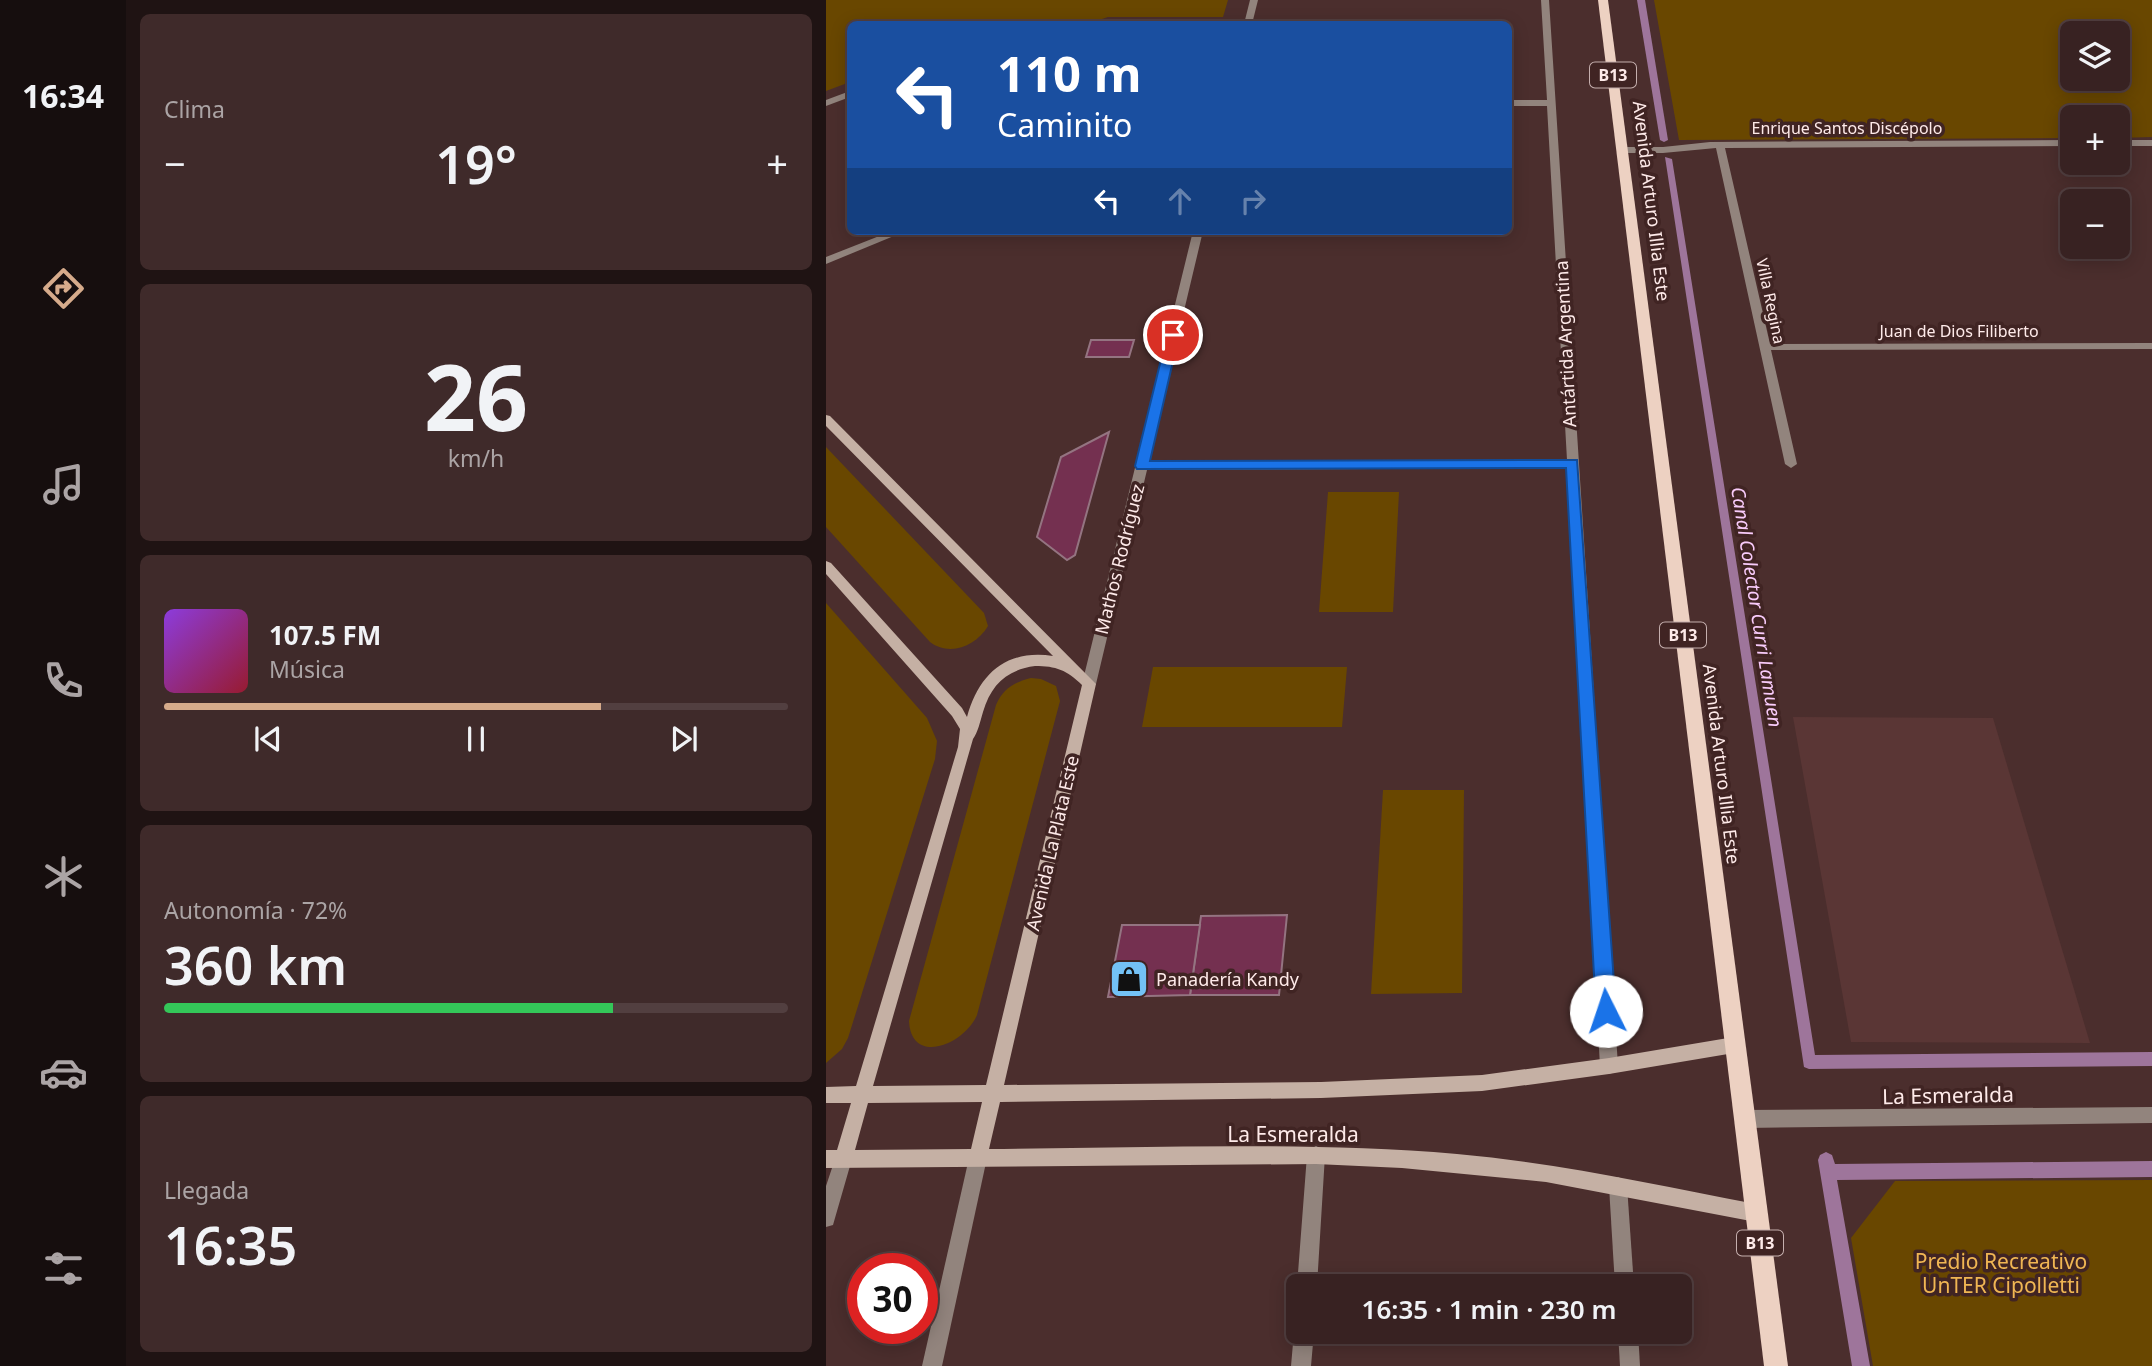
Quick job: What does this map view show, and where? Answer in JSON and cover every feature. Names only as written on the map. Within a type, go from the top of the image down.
[{"type":"main road","name":"Avenida Arturo Illia Este","points":[[1603,0],[1776,1366]]},
{"type":"main road","points":[[826,419],[1089,684]]},
{"type":"main road","points":[[826,566],[964,720],[967,729],[965,747]]},
{"type":"main road","points":[[834,1159],[862,1094],[981,695],[994,676],[1017,664],[1032,660],[1060,662],[1073,667]]},
{"type":"main road","name":"Avenida La Plata Este","points":[[978,1158],[1089,684]]},
{"type":"main road","points":[[826,1095],[1401,1087],[1482,1083],[1609,1066],[1734,1045]]},
{"type":"main road","name":"La Esmeralda","points":[[834,1159],[1316,1155],[1466,1163],[1548,1173],[1756,1213]]},
{"type":"street","points":[[1249,21],[1254,0]]},
{"type":"street","name":"Antártida Argentina","points":[[1545,0],[1609,1066]]},
{"type":"street","points":[[826,103],[847,95]]},
{"type":"street","points":[[1512,103],[1551,103]]},
{"type":"street","name":"Enrique Santos Discépolo","points":[[1623,150],[1720,145],[2060,143]]},
{"type":"street","points":[[2130,143],[2152,143]]},
{"type":"street","name":"Villa Regina","points":[[1720,145],[1791,464]]},
{"type":"street","points":[[826,261],[891,235]]},
{"type":"street","name":"Mathos Rodríguez","points":[[1089,684],[1197,235]]},
{"type":"street","name":"Juan de Dios Filiberto","points":[[1765,347],[2152,346]]},
{"type":"street","points":[[1142,466],[1573,464]]},
{"type":"street","name":"La Esmeralda","points":[[1744,1119],[2152,1115]]},
{"type":"street","points":[[1308,1274],[1316,1155]]},
{"type":"street","name":"Avenida La Plata Este","points":[[932,1366],[978,1158]]},
{"type":"street","points":[[826,1218],[834,1159]]},
{"type":"street","points":[[1618,1186],[1624,1274]]},
{"type":"street","points":[[1301,1366],[1303,1344]]},
{"type":"street","points":[[1629,1344],[1630,1366]]},
{"type":"shaded area","points":[[1793,717],[1993,718],[2090,1043],[1851,1042]]},
{"type":"green space","points":[[826,0],[1228,0],[1223,17],[1108,17],[1096,21],[847,21],[847,83],[826,91]]},
{"type":"green space","points":[[1654,0],[2152,0],[2152,137],[2130,138],[2130,105],[2060,105],[2060,138],[1679,140]]},
{"type":"green space","points":[[826,447],[984,613],[988,626],[977,639],[954,649],[946,649],[930,642],[826,527]]},
{"type":"green space","points":[[1328,492],[1399,492],[1393,612],[1319,612]]},
{"type":"green space","points":[[826,603],[927,718],[937,741],[935,759],[848,1038],[842,1049],[826,1063]]},
{"type":"green space","points":[[1153,667],[1347,667],[1342,727],[1142,727]]},
{"type":"green space","points":[[1031,678],[1056,686],[1060,701],[977,1015],[961,1035],[939,1046],[928,1047],[919,1043],[912,1035],[909,1021],[996,705],[1010,687]]},
{"type":"green space","points":[[1383,790],[1464,790],[1462,993],[1371,994]]},
{"type":"green space","name":"Predio Recreativo UnTER Cipolletti","points":[[2152,1180],[2152,1366],[1873,1366],[1851,1238],[1895,1181]]},
{"type":"building","points":[[1091,340],[1134,340],[1129,357],[1086,357]]},
{"type":"building","points":[[1109,432],[1075,555],[1067,560],[1037,537],[1061,457]]},
{"type":"building","points":[[1287,915],[1279,995],[1190,995],[1201,916]]},
{"type":"building","points":[[1122,925],[1200,925],[1190,995],[1108,997]]},
{"type":"waterway","name":"Canal Colector Curri Lamuen","points":[[1641,0],[1664,140]]},
{"type":"waterway","name":"Canal Colector Curri Lamuen","points":[[1668,159],[1809,1062],[2152,1059]]},
{"type":"waterway","name":"Canal Colector Curri Lamuen","points":[[1826,1160],[1828,1172]]},
{"type":"waterway","points":[[1828,1172],[2152,1169]]},
{"type":"waterway","name":"Canal Colector Curri Lamuen","points":[[1828,1172],[1861,1366]]},
{"type":"place","name":"Panadería Kandy","points":[[1129,979]]},
{"type":"route","points":[[1173,335],[1142,466],[1573,464],[1606,1011]]}]
